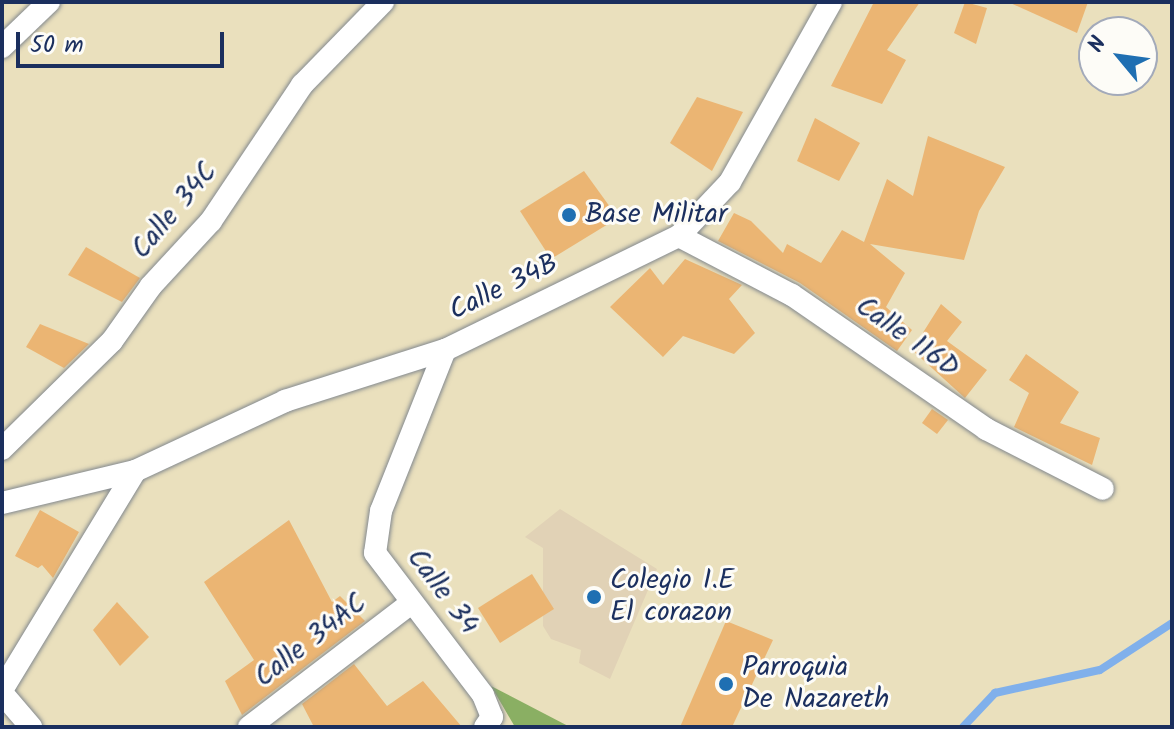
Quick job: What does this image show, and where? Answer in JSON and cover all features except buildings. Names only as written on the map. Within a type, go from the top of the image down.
[{"type":"street","points":[[2,47],[49,2]]},
{"type":"street","name":"Calle 34C","points":[[2,449],[112,341],[151,286],[211,221],[302,85],[383,2]]},
{"type":"street","name":"Calle 34B","points":[[2,503],[135,471],[285,401],[445,350],[679,236],[730,182],[831,2]]},
{"type":"street","name":"Calle 116D","points":[[679,236],[792,295],[986,429],[1103,489]]},
{"type":"street","name":"Calle 34","points":[[445,350],[381,511],[375,553],[410,604],[483,695],[492,717],[485,727]]},
{"type":"street","points":[[31,727],[2,692],[135,471]]},
{"type":"street","name":"Calle 34AC","points":[[249,727],[410,604]]},
{"type":"shaded area","name":"Colegio I.E El corazon","points":[[560,509],[657,569],[610,679],[579,663],[581,650],[551,639],[543,626],[543,548],[525,537]]},
{"type":"green space","points":[[491,686],[570,727],[515,727]]},
{"type":"waterway","points":[[963,727],[995,693],[1100,670],[1172,623]]},
{"type":"place","name":"Base Militar","points":[[569,215]]},
{"type":"place","name":"Colegio I.E El corazon","points":[[594,597]]},
{"type":"place","name":"Parroquia De Nazareth","points":[[726,684]]}]
